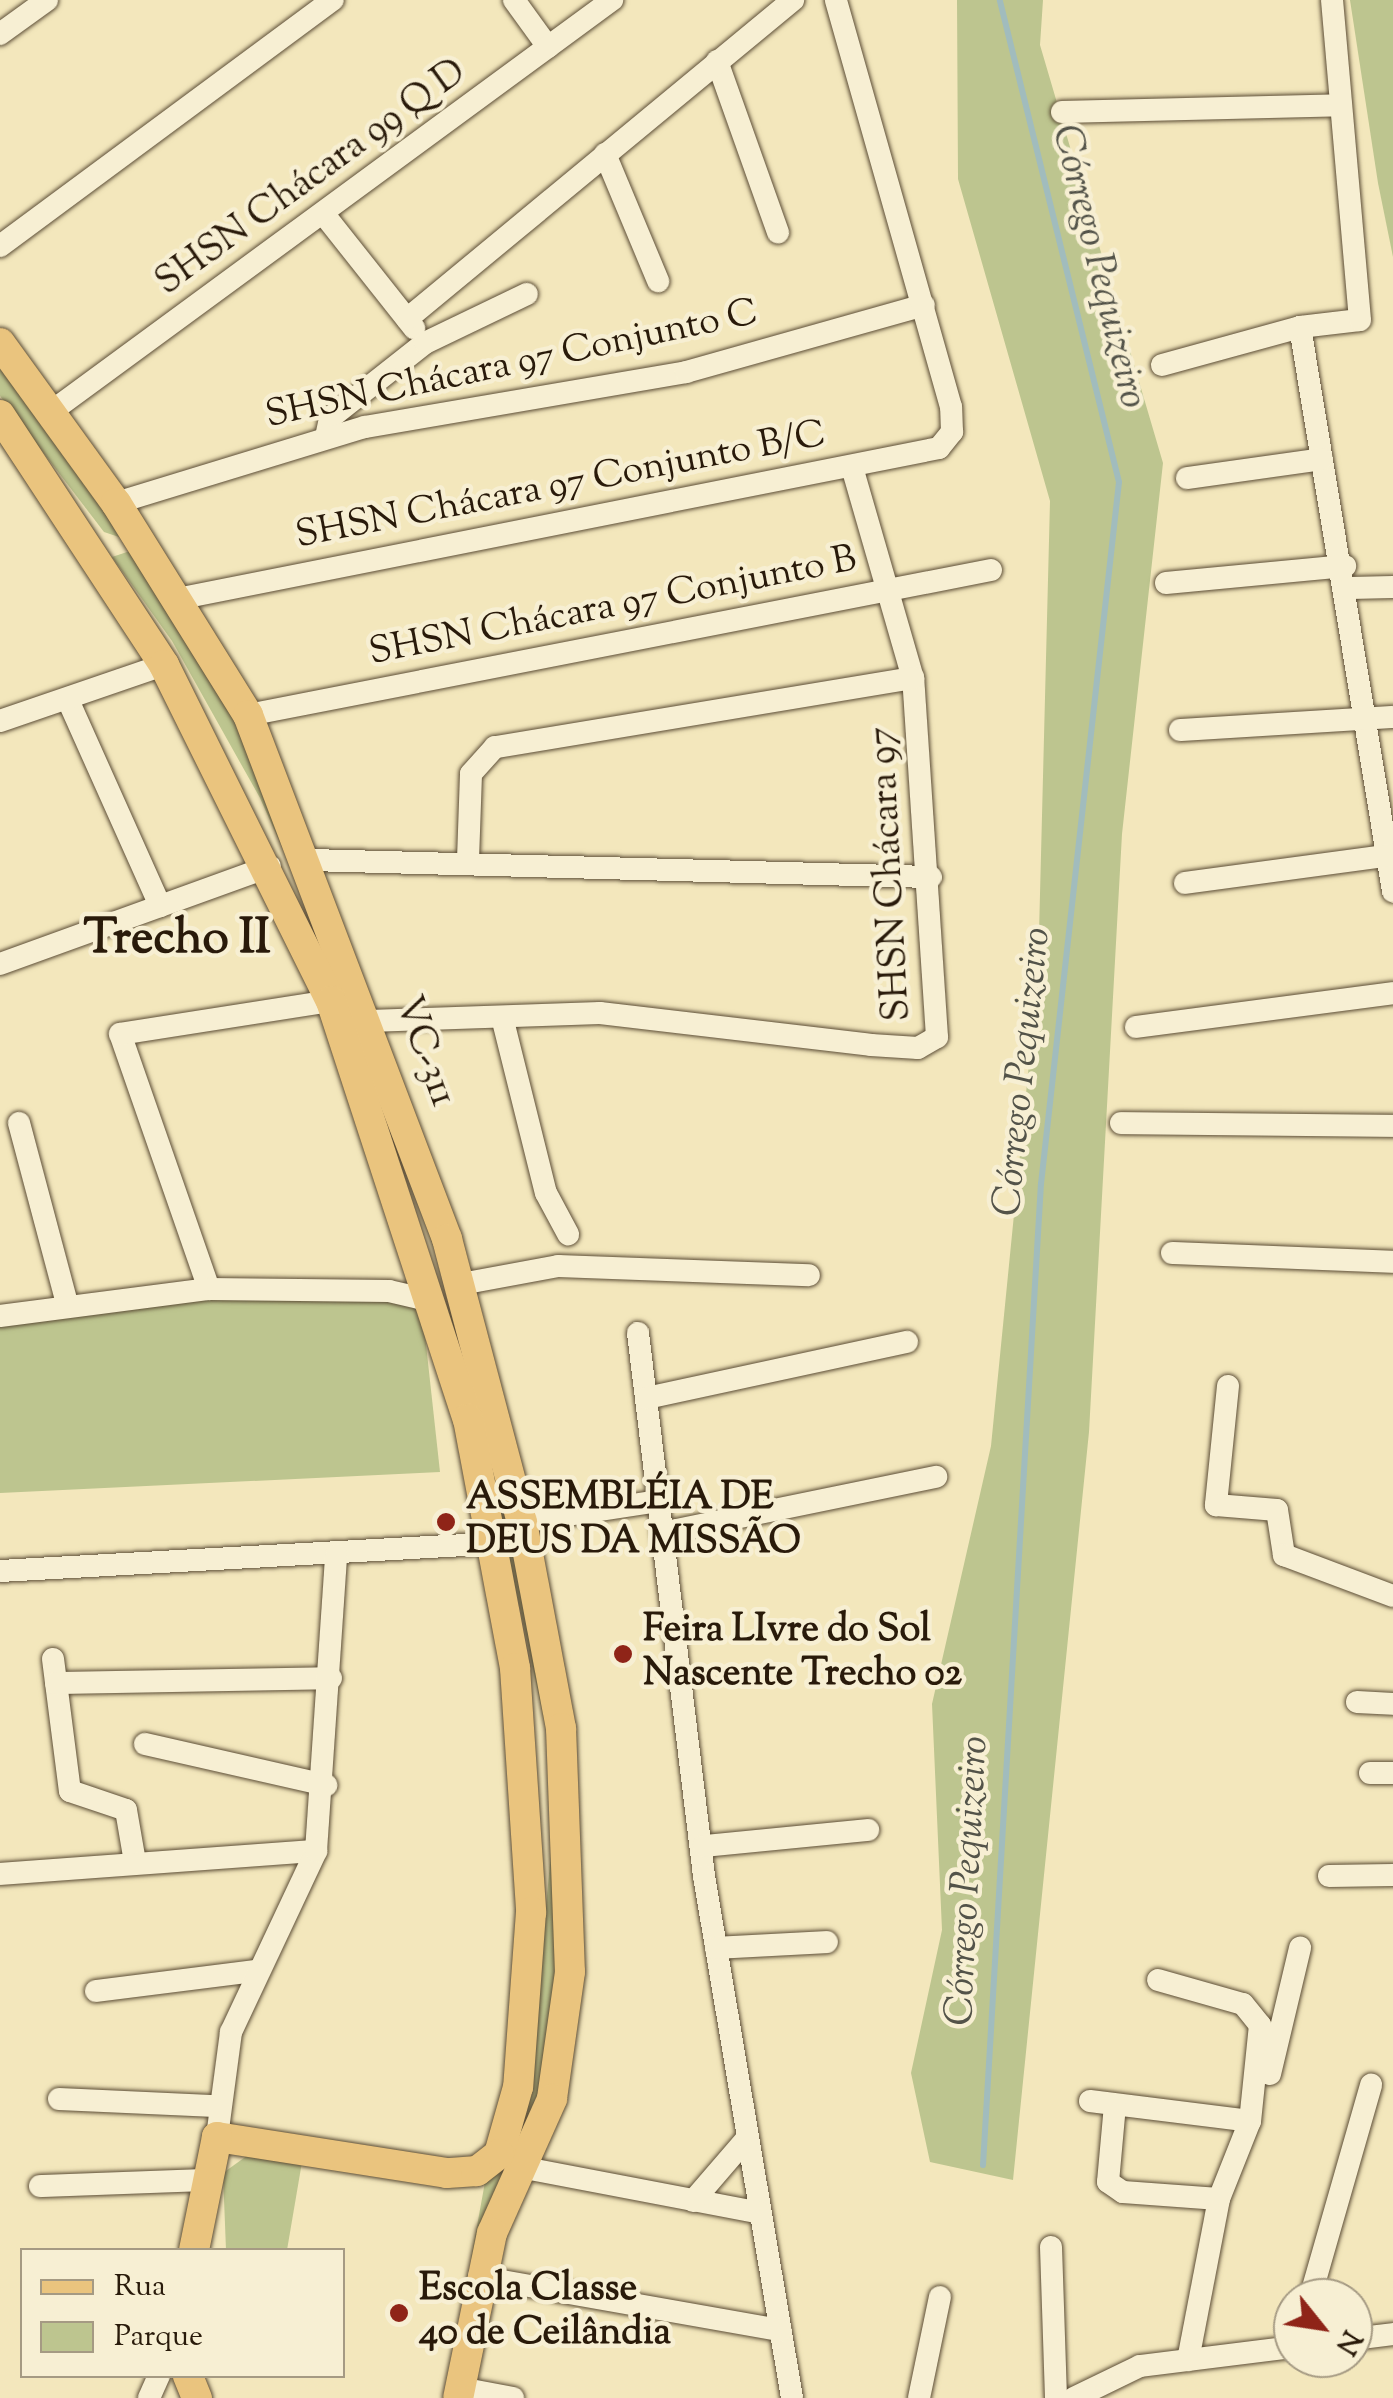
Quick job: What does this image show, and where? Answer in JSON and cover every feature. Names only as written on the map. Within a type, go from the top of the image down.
[{"type":"main road","name":"VC-311","points":[[7,353],[123,514],[248,715],[310,860],[460,1284],[522,1522],[565,1792],[568,1842],[559,2064],[525,2168],[479,2277],[459,2393]]},
{"type":"main road","points":[[5,423],[88,538],[164,665],[270,866],[331,1001],[432,1301],[495,1543],[527,1790],[528,1997],[507,2134],[486,2167],[462,2174],[216,2122],[194,2248]]},
{"type":"main road","points":[[88,538],[114,548],[123,514]]},
{"type":"main road","points":[[527,1790],[565,1792]]},
{"type":"main road","points":[[530,1842],[568,1842]]},
{"type":"street","points":[[0,34],[47,0]]},
{"type":"street","points":[[0,246],[334,0]]},
{"type":"street","points":[[514,0],[548,47]]},
{"type":"street","name":"SHSN Chácara 99 Q D","points":[[52,411],[326,217],[612,0]]},
{"type":"street","points":[[407,319],[793,0]]},
{"type":"street","points":[[836,0],[924,305]]},
{"type":"street","points":[[1162,365],[1300,326],[1360,320],[1332,0]]},
{"type":"street","points":[[718,61],[778,232]]},
{"type":"street","points":[[1062,112],[1341,104]]},
{"type":"street","points":[[605,154],[658,281]]},
{"type":"street","points":[[326,217],[425,343]]},
{"type":"street","points":[[326,437],[330,418],[425,343],[527,294]]},
{"type":"street","name":"SHSN Chácara 97 Conjunto B/C","points":[[177,599],[939,448],[952,432],[924,305]]},
{"type":"street","name":"SHSN Chácara 97 Conjunto C","points":[[123,514],[326,437],[686,372],[924,305]]},
{"type":"street","points":[[1300,326],[1322,460],[1347,577],[1393,891]]},
{"type":"street","points":[[1187,478],[1322,460]]},
{"type":"street","points":[[852,467],[892,591],[913,678]]},
{"type":"street","name":"SHSN Chácara 97 Conjunto B","points":[[248,715],[992,570]]},
{"type":"street","points":[[1166,583],[1347,577],[1393,586]]},
{"type":"street","points":[[0,721],[164,665]]},
{"type":"street","name":"SHSN Chácara 97","points":[[369,1021],[600,1014],[928,1046],[939,1030],[931,877],[913,678],[495,747],[471,774],[468,861]]},
{"type":"street","points":[[68,700],[160,906]]},
{"type":"street","points":[[1180,730],[1393,717]]},
{"type":"street","points":[[1184,883],[1390,856]]},
{"type":"street","points":[[310,860],[468,861],[931,877]]},
{"type":"street","points":[[0,964],[270,866]]},
{"type":"street","points":[[1136,1027],[1393,993]]},
{"type":"street","points":[[209,1289],[120,1034],[331,1001]]},
{"type":"street","points":[[502,1017],[546,1193],[568,1234]]},
{"type":"street","points":[[19,1123],[67,1304]]},
{"type":"street","points":[[1121,1123],[1393,1126]]},
{"type":"street","points":[[1172,1253],[1393,1262]]},
{"type":"street","points":[[390,1290],[420,1263]]},
{"type":"street","points":[[460,1284],[558,1266],[809,1275]]},
{"type":"street","points":[[0,1316],[67,1304],[209,1289],[390,1290],[432,1301]]},
{"type":"street","points":[[638,1333],[716,1948],[792,2398]]},
{"type":"street","points":[[648,1398],[907,1342]]},
{"type":"street","points":[[1228,1386],[1216,1505],[1277,1510],[1284,1555],[1393,1596]]},
{"type":"street","points":[[662,1533],[936,1477]]},
{"type":"street","points":[[522,1522],[660,1501]]},
{"type":"street","points":[[0,1571],[336,1556],[495,1543]]},
{"type":"street","points":[[59,2099],[216,2122],[255,1972],[316,1851],[326,1785],[336,1556]]},
{"type":"street","points":[[53,1658],[70,1791],[126,1810],[135,1862]]},
{"type":"street","points":[[56,1683],[331,1678]]},
{"type":"street","points":[[1357,1702],[1393,1704]]},
{"type":"street","points":[[146,1744],[326,1785]]},
{"type":"street","points":[[704,1846],[868,1830]]},
{"type":"street","points":[[0,1874],[316,1851]]},
{"type":"street","points":[[1329,1876],[1393,1875]]},
{"type":"street","points":[[716,1948],[827,1942]]},
{"type":"street","points":[[1256,2092],[1271,2073],[1300,1948]]},
{"type":"street","points":[[96,1991],[255,1972]]},
{"type":"street","points":[[1158,1980],[1243,2004],[1260,2025],[1250,2121],[1219,2199],[1188,2360]]},
{"type":"street","points":[[1316,2278],[1372,2085]]},
{"type":"street","points":[[1090,2102],[1250,2121]]},
{"type":"street","points":[[1115,2104],[1108,2182],[1123,2192],[1219,2199]]},
{"type":"street","points":[[693,2201],[748,2137]]},
{"type":"street","points":[[525,2168],[760,2212]]},
{"type":"street","points":[[40,2186],[122,2176],[207,2180]]},
{"type":"street","points":[[1050,2247],[1056,2398]]},
{"type":"street","points":[[479,2277],[780,2330]]},
{"type":"street","points":[[920,2398],[940,2298]]},
{"type":"street","points":[[1074,2398],[1140,2366],[1273,2349]]},
{"type":"street","points":[[459,2393],[513,2398]]},
{"type":"green space","points":[[957,0],[1043,0],[1040,45],[1163,463],[1122,834],[1089,1432],[1013,2180],[930,2162],[911,2073],[942,1930],[932,1704],[991,1446],[1038,973],[1050,501],[958,179]]},
{"type":"green space","points":[[1350,0],[1393,0],[1393,257],[1378,183]]},
{"type":"green space","points":[[0,361],[119,537],[104,532],[0,396]]},
{"type":"green space","points":[[133,550],[206,661],[276,811],[416,1168],[486,1391],[543,1646],[558,1785],[456,1311],[330,954],[260,798],[172,641],[112,557]]},
{"type":"green space","points":[[389,1291],[422,1308],[440,1472],[0,1493],[0,1316],[67,1304]]},
{"type":"green space","points":[[551,1852],[562,1950],[541,2117],[471,2259],[485,2182],[517,2148],[527,2115]]},
{"type":"green space","points":[[255,2150],[302,2162],[287,2248],[226,2248],[223,2173]]},
{"type":"waterway","name":"Córrego Pequizeiro","points":[[983,2165],[1041,1184],[1119,482],[1000,0]]},
{"type":"place","name":"ASSEMBLÉIA DE DEUS DA MISSÃO","points":[[446,1522]]},
{"type":"place","name":"Feira LIvre do Sol Nascente Trecho 02","points":[[623,1654]]},
{"type":"place","name":"Escola Classe 40 de Ceilândia","points":[[399,2313]]},
{"type":"district","name":"Trecho II","points":[[177,941]]}]
